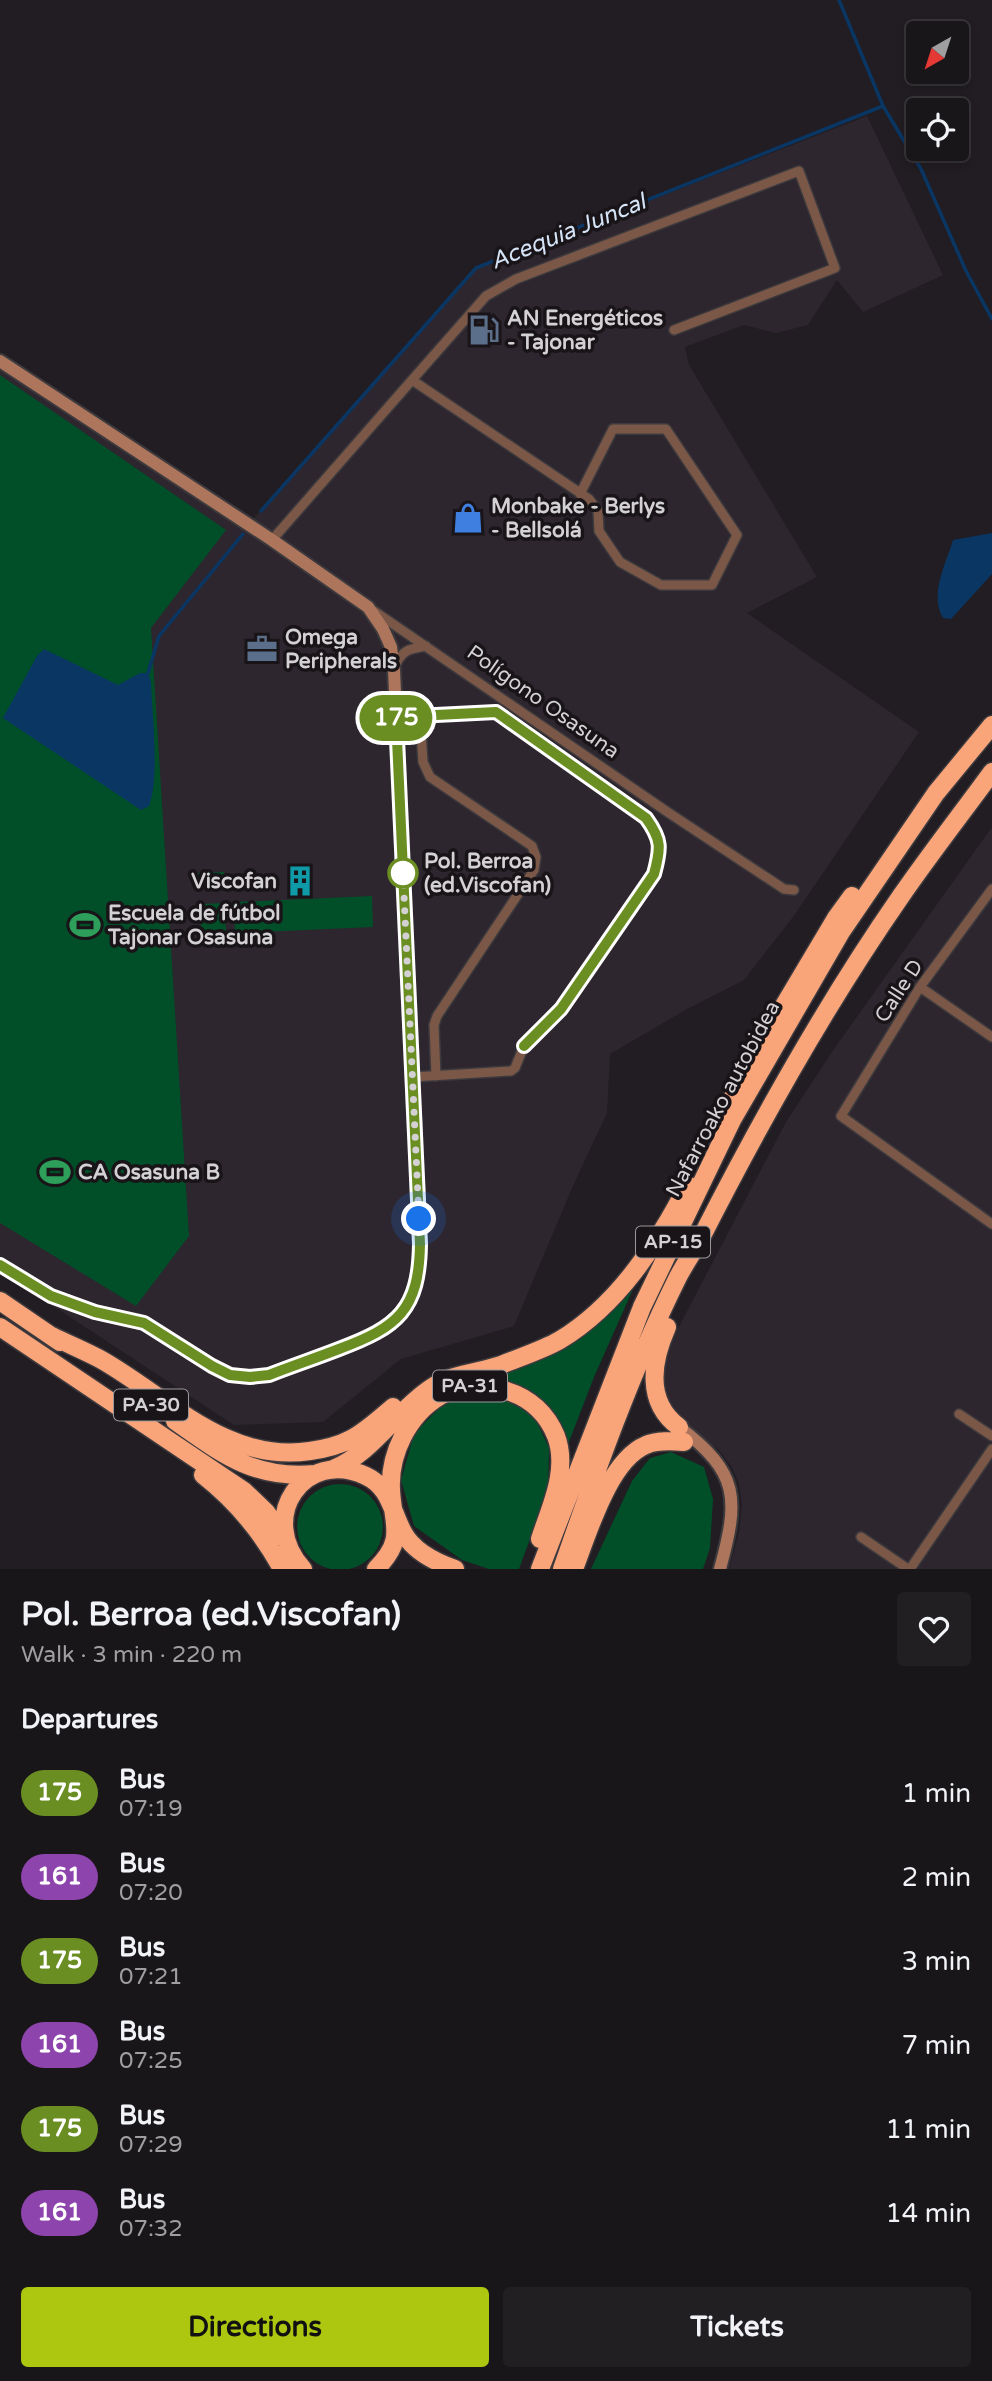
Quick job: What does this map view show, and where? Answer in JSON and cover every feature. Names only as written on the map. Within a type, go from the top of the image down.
[{"type":"highway","name":"Nafarroako autobidea","points":[[540,1569],[642,1307],[732,1120],[842,932],[936,793],[992,724]]},
{"type":"highway","name":"Nafarroako autobidea","points":[[562,1569],[599,1465],[645,1350],[678,1276],[694,1251],[738,1164],[846,980],[902,894],[992,772]]},
{"type":"highway","points":[[333,1469],[350,1462],[407,1406],[432,1387],[455,1376],[500,1365],[561,1339],[609,1299],[640,1265],[668,1223],[751,1061],[836,918],[896,834],[936,793]]},
{"type":"highway","points":[[574,1569],[612,1478],[623,1464],[645,1445],[678,1430],[663,1413],[658,1402],[655,1360],[688,1282],[694,1251]]},
{"type":"highway","name":"PA-30","points":[[3,1301],[205,1443],[241,1464],[268,1473],[298,1476],[333,1469],[352,1470],[370,1477],[384,1489],[404,1533],[411,1542],[430,1558],[454,1569]]},
{"type":"highway","name":"PA-30","points":[[0,1327],[244,1491],[266,1512],[285,1539]]},
{"type":"highway","points":[[52,1336],[101,1360],[186,1417],[230,1440],[252,1448],[279,1452],[326,1448],[351,1439],[424,1383],[451,1369],[527,1353]]},
{"type":"highway","points":[[87,1385],[124,1419],[218,1487],[294,1566]]},
{"type":"highway","name":"PA-31","points":[[393,1506],[391,1479],[397,1451],[408,1426],[425,1407],[443,1395],[467,1387],[490,1386],[513,1393],[533,1404],[541,1413],[554,1432],[560,1451],[557,1486],[530,1569]]},
{"type":"highway","name":"PA-30","points":[[294,1566],[285,1539],[283,1520],[288,1502],[299,1486],[314,1474]]},
{"type":"highway","points":[[376,1569],[387,1558],[394,1542],[397,1524],[393,1506]]},
{"type":"street","points":[[272,540],[486,296],[516,279],[799,172],[835,268],[674,330]]},
{"type":"street","name":"Polígono Osasuna","points":[[0,361],[272,540],[669,813],[785,888],[794,890]]},
{"type":"street","points":[[412,380],[580,494],[589,499],[598,511],[599,531],[620,562],[661,585],[712,584],[737,535],[666,429],[613,429],[580,494]]},
{"type":"street","points":[[0,1265],[51,1296],[95,1312],[144,1323],[212,1366],[230,1375],[250,1377],[269,1375],[381,1332],[400,1315],[413,1293],[420,1269],[394,670],[391,647],[369,607]]},
{"type":"street","points":[[394,670],[399,656],[411,648],[426,646]]},
{"type":"street","points":[[396,717],[496,712],[646,818],[658,835],[660,852],[654,874],[561,1009],[524,1046],[515,1068],[511,1071],[413,1077]]},
{"type":"street","points":[[420,716],[422,762],[430,778],[532,846],[536,857],[534,870],[438,1016],[434,1025],[436,1076]]},
{"type":"street","name":"Calle D","points":[[992,889],[920,987],[841,1116],[992,1224]]},
{"type":"street","points":[[920,987],[992,1037]]},
{"type":"street","points":[[959,1415],[992,1436]]},
{"type":"street","points":[[678,1430],[708,1451],[726,1474],[732,1502],[729,1533],[720,1569]]},
{"type":"street","points":[[862,1537],[909,1569],[992,1449]]},
{"type":"shaded area","points":[[867,116],[943,275],[863,312],[837,280],[808,325],[776,333],[744,325],[685,347],[689,365],[817,577],[747,613],[919,732],[793,917],[744,980],[610,1054],[607,1113],[514,1326],[401,1359],[323,1422],[234,1425],[0,1271],[0,356],[254,518],[476,268]]},
{"type":"shaded area","points":[[992,827],[992,1569],[729,1569],[739,1532],[742,1505],[739,1484],[732,1467],[718,1449],[690,1431],[663,1399],[661,1361],[786,1122],[834,1049]]},
{"type":"green space","name":"Escuela de fútbol Tajonar Osasuna","points":[[0,375],[226,530],[151,628],[189,1236],[136,1306],[0,1223]]},
{"type":"green space","points":[[224,872],[224,885],[199,886],[198,873]]},
{"type":"green space","points":[[372,896],[373,927],[235,933],[234,902]]},
{"type":"green space","points":[[225,903],[226,934],[201,935],[200,904]]},
{"type":"green space","points":[[638,1278],[594,1377],[567,1447],[520,1387],[494,1377]]},
{"type":"green space","points":[[487,1393],[514,1402],[536,1420],[549,1448],[548,1490],[519,1569],[489,1569],[462,1560],[414,1526],[401,1480],[414,1434],[445,1402],[465,1394]]},
{"type":"green space","points":[[671,1452],[704,1467],[713,1499],[710,1548],[703,1569],[591,1569],[632,1481],[650,1458]]},
{"type":"green space","points":[[332,1485],[348,1485],[364,1491],[376,1503],[382,1519],[382,1535],[376,1551],[364,1563],[348,1569],[332,1569],[316,1563],[304,1551],[298,1535],[298,1519],[304,1503],[316,1491]]},
{"type":"water","points":[[992,533],[992,574],[951,619],[943,618],[939,609],[938,589],[953,540]]},
{"type":"water","points":[[44,649],[118,685],[140,673],[148,673],[151,682],[155,763],[149,806],[141,810],[3,718],[37,656]]},
{"type":"waterway","name":"Acequia Juncal","points":[[839,0],[883,106],[921,169],[966,271],[992,319]]},
{"type":"waterway","name":"Acequia Juncal","points":[[261,511],[476,268],[883,106]]},
{"type":"waterway","name":"Acequia Juncal","points":[[148,673],[159,636],[243,534]]},
{"type":"bus line","name":"175","points":[[0,1265],[51,1296],[95,1312],[144,1323],[230,1375],[269,1375],[381,1332],[400,1315],[413,1293],[420,1269],[420,1244],[396,717],[496,712],[646,818],[658,835],[660,852],[654,874],[561,1009],[524,1046]]},
{"type":"place","name":"AN Energéticos - Tajonar","points":[[484,330]]},
{"type":"place","name":"Monbake - Berlys - Bellsolá","points":[[468,518]]},
{"type":"place","name":"Omega Peripherals","points":[[262,649]]},
{"type":"place","name":"Pol. Berroa (ed.Viscofan)","points":[[403,873]]},
{"type":"place","name":"Viscofan","points":[[300,881]]},
{"type":"place","name":"Escuela de fútbol Tajonar Osasuna","points":[[85,925]]},
{"type":"place","name":"CA Osasuna B","points":[[55,1172]]},
{"type":"route","points":[[403,873],[419,1219]]}]
